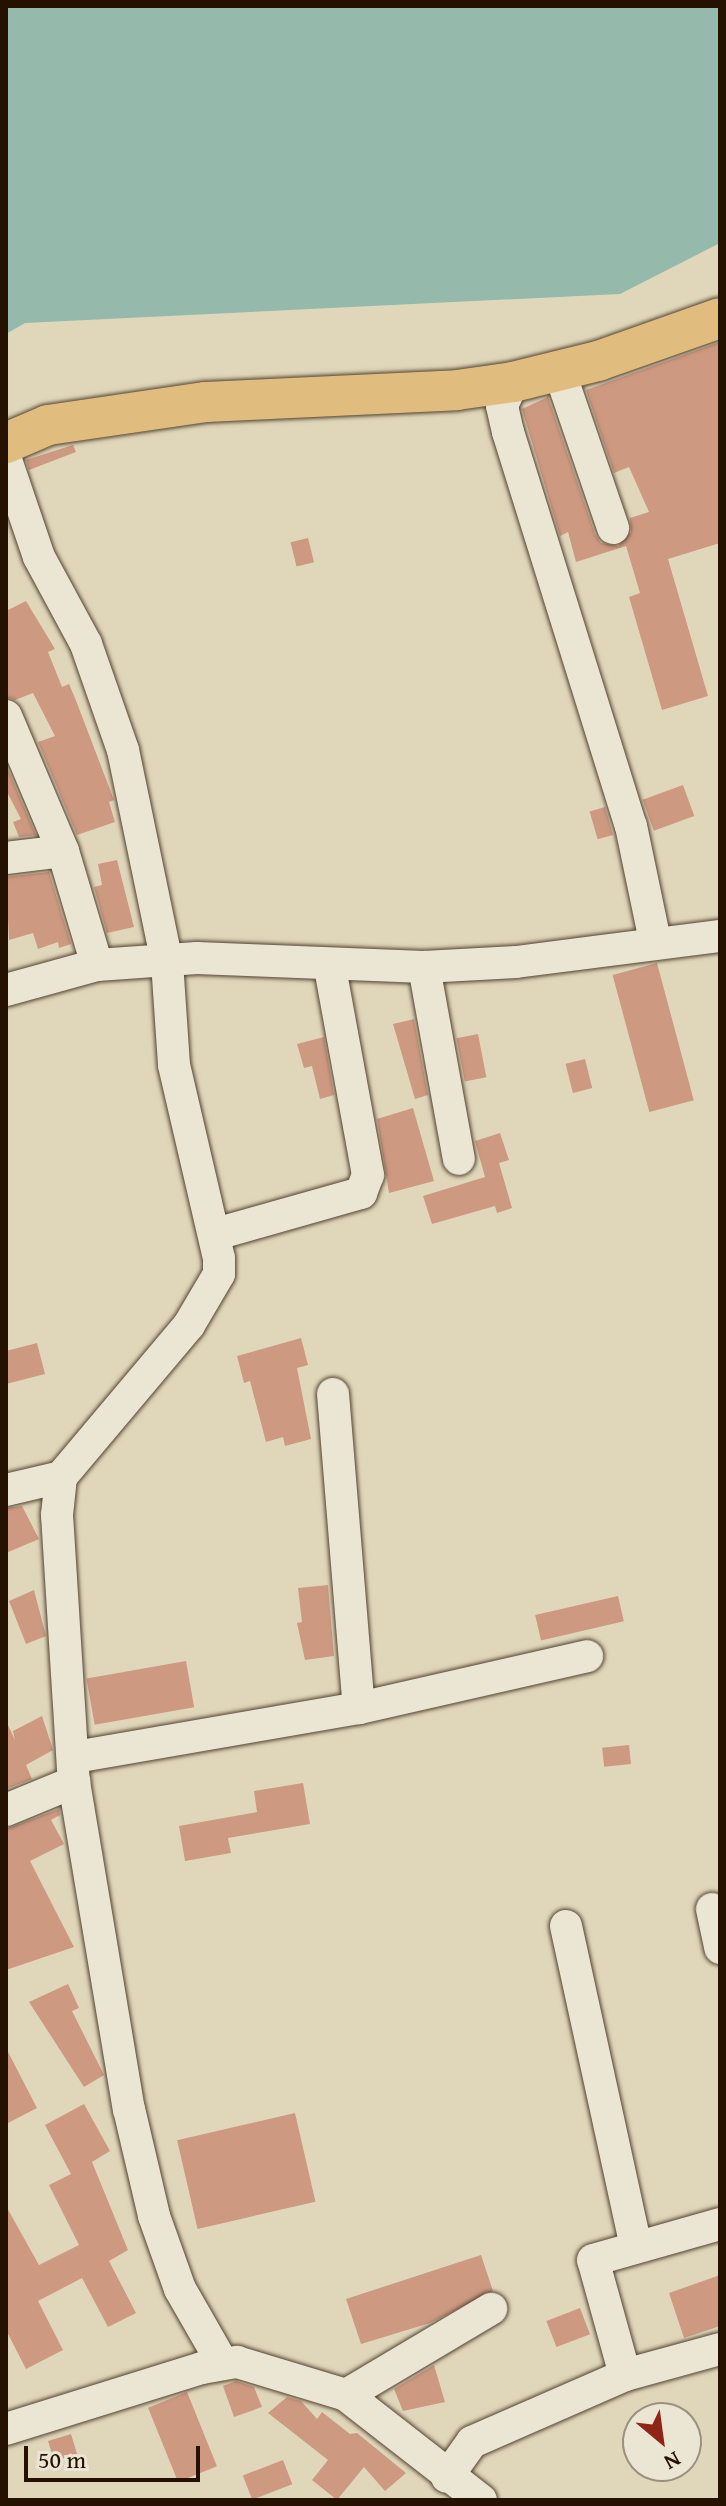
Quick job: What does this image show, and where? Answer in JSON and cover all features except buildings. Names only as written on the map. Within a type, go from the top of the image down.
[{"type":"main road","points":[[6,443],[48,425],[206,402],[457,390],[513,382],[720,318]]},
{"type":"street","points":[[559,370],[613,528]]},
{"type":"street","points":[[513,382],[502,406],[508,432],[631,826],[655,941]]},
{"type":"street","points":[[6,460],[39,557],[86,644],[123,750],[167,962],[174,1065],[216,1234],[219,1274],[211,1292],[61,1477],[57,1575],[74,1770],[113,2028],[154,2216],[180,2289],[223,2364]]},
{"type":"street","points":[[6,716],[63,851],[97,965]]},
{"type":"street","points":[[6,858],[63,851]]},
{"type":"street","points":[[6,990],[97,965],[197,958],[330,967],[424,967],[516,962],[655,941],[720,936]]},
{"type":"street","points":[[216,1234],[339,1202],[361,1193],[365,1184],[368,1175],[330,967]]},
{"type":"street","points":[[424,967],[459,1159]]},
{"type":"street","points":[[333,1394],[359,1708]]},
{"type":"street","points":[[6,1490],[61,1477]]},
{"type":"street","points":[[6,1810],[74,1770],[587,1656]]},
{"type":"street","points":[[712,1909],[720,1948]]},
{"type":"street","points":[[566,1926],[636,2247]]},
{"type":"street","points":[[625,2375],[593,2260],[720,2224]]},
{"type":"street","points":[[346,2395],[491,2309]]},
{"type":"street","points":[[447,2477],[472,2442],[625,2375],[720,2349]]},
{"type":"street","points":[[6,2429],[237,2362],[346,2395],[447,2477],[481,2500]]},
{"type":"shaded area","points":[[6,6],[720,6],[720,243],[620,294],[25,323],[6,334]]}]
